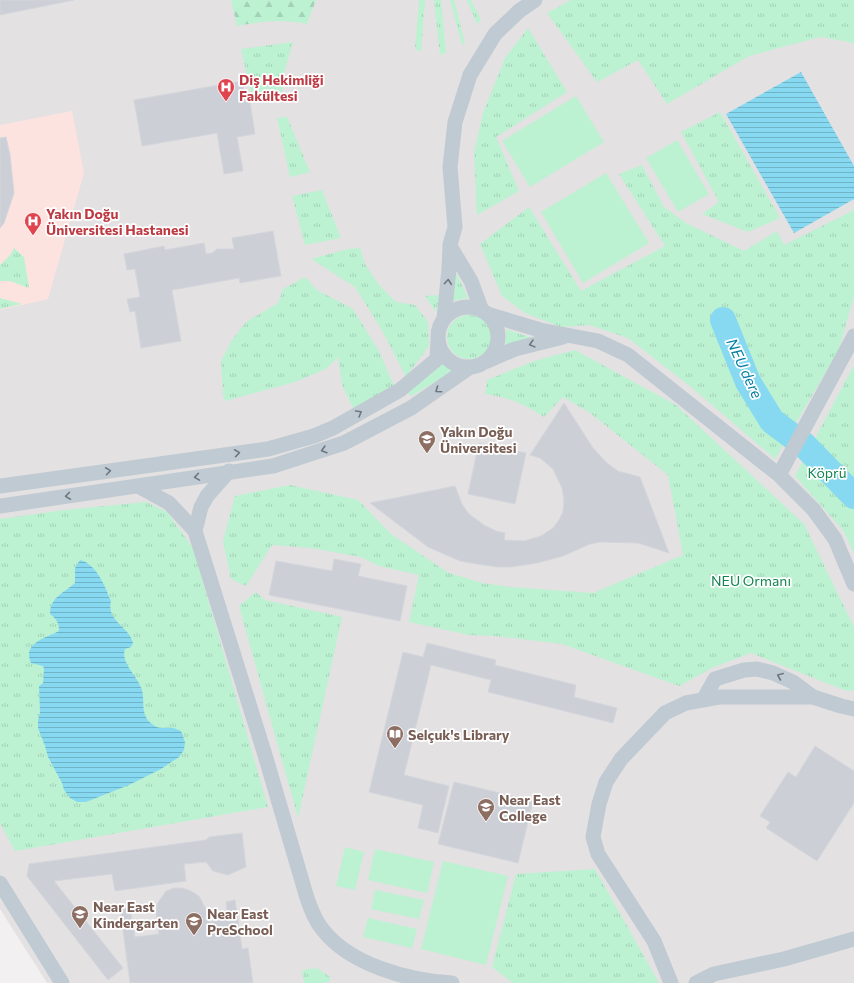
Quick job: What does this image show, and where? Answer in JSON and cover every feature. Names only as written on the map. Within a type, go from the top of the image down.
[{"type":"street","points":[[444,319],[450,245],[455,227],[450,167],[455,122],[470,75],[495,34],[519,11],[535,0]]},
{"type":"street","points":[[450,245],[485,312],[493,321],[497,330],[498,339],[496,348],[492,356],[485,362]]},
{"type":"street","points":[[0,486],[268,449],[314,436],[333,428],[400,390],[437,359],[439,329],[444,319],[457,309],[466,307],[474,308],[540,330],[598,341],[628,355],[779,475],[813,509],[835,539],[854,584]]},
{"type":"street","points":[[0,506],[229,471],[272,466],[344,443],[411,408],[470,367],[515,349],[570,335]]},
{"type":"street","points":[[779,475],[802,435],[854,336]]},
{"type":"street","points":[[438,340],[440,349],[445,357],[457,365],[470,367]]},
{"type":"street","points":[[195,531],[201,506],[207,496],[229,471]]},
{"type":"street","points":[[138,486],[169,503],[195,531],[307,898],[322,930],[344,950],[357,958],[385,970],[426,982],[452,983]]},
{"type":"street","points":[[702,700],[715,680],[744,670],[757,670],[773,673],[793,682],[813,697],[850,710]]},
{"type":"street","points":[[672,983],[654,941],[598,854],[593,837],[599,804],[606,782],[621,759],[665,713],[686,702],[719,697],[813,697]]},
{"type":"street","points":[[0,883],[62,983]]},
{"type":"street","points":[[696,983],[714,974],[854,940]]},
{"type":"shaded area","name":"Yakın Doğu Üniversitesi","points":[[0,0],[854,0],[854,983],[47,983],[0,909]]},
{"type":"shaded area","name":"Yakın Doğu Üniversitesi Hastanesi","points":[[72,111],[84,173],[48,299],[0,310],[0,125]]},
{"type":"green space","points":[[231,0],[316,0],[307,24],[272,21],[237,26]]},
{"type":"green space","points":[[419,0],[425,0],[421,52],[415,49]]},
{"type":"green space","points":[[434,0],[441,0],[446,53],[440,55]]},
{"type":"green space","points":[[450,0],[454,0],[465,43],[462,45]]},
{"type":"green space","points":[[467,0],[471,0],[481,20],[477,24]]},
{"type":"green space","points":[[571,0],[854,0],[854,44],[820,37],[749,56],[667,104],[638,60],[597,82],[547,13]]},
{"type":"green space","points":[[528,28],[567,92],[496,137],[519,191],[477,215],[474,153],[483,113],[505,58]]},
{"type":"green space","points":[[293,42],[284,73],[282,95],[252,98],[241,49]]},
{"type":"green space","points":[[576,96],[604,142],[530,187],[502,141]]},
{"type":"green space","points":[[720,112],[780,218],[748,232],[702,214],[719,202],[681,132]]},
{"type":"green space","points":[[287,117],[310,172],[290,177],[277,118]]},
{"type":"green space","points":[[677,140],[709,194],[678,212],[646,158]]},
{"type":"green space","points":[[642,165],[664,207],[686,223],[744,251],[777,231],[784,245],[854,210],[854,296],[839,349],[775,459],[691,387],[628,338],[589,325],[561,327],[525,313],[502,296],[480,244],[529,207],[581,291],[665,246],[619,174]]},
{"type":"green space","points":[[606,173],[649,243],[583,283],[541,212]]},
{"type":"green space","points":[[322,190],[341,238],[305,245],[292,196]]},
{"type":"green space","points":[[14,248],[24,257],[29,288],[10,281],[0,281],[0,265],[11,254]]},
{"type":"green space","points":[[360,248],[365,264],[380,286],[396,302],[415,305],[428,322],[429,346],[406,377],[383,332],[355,287],[311,259],[348,249]]},
{"type":"green space","points":[[455,270],[468,298],[451,301]]},
{"type":"green space","points":[[305,277],[317,290],[353,309],[379,351],[394,386],[353,408],[342,385],[338,357],[326,369],[295,382],[225,401],[223,395],[221,361],[232,340],[246,322],[278,303],[283,289]]},
{"type":"green space","points":[[440,295],[436,312],[425,296]]},
{"type":"green space","points":[[0,298],[22,304],[0,309]]},
{"type":"green space","points":[[469,315],[481,319],[487,325],[491,337],[487,349],[481,355],[469,359],[457,355],[451,349],[447,337],[451,325],[457,319]]},
{"type":"green space","points":[[506,329],[532,338],[506,346]]},
{"type":"green space","name":"NEU Ormanı","points":[[575,350],[676,405],[804,524],[854,627],[854,691],[844,690],[751,653],[714,667],[679,686],[562,644],[495,636],[469,635],[409,622],[419,575],[379,566],[361,557],[311,548],[272,545],[246,586],[231,579],[223,541],[235,496],[290,485],[358,500],[391,534],[432,562],[449,573],[482,583],[510,587],[593,593],[683,555],[668,475],[590,413],[563,397],[544,417],[530,408],[516,402],[502,397],[485,394],[487,380],[534,361]]},
{"type":"green space","points":[[441,360],[455,370],[411,396],[406,391]]},
{"type":"green space","name":"Köprü","points":[[854,365],[854,553],[843,530],[795,476]]},
{"type":"green space","points":[[146,502],[167,512],[193,548],[268,807],[15,851],[0,823],[0,519],[64,510]]},
{"type":"green space","points":[[256,592],[265,600],[342,617],[298,818],[239,606]]},
{"type":"green space","points":[[345,847],[364,852],[355,890],[336,886]]},
{"type":"green space","points":[[375,849],[434,862],[427,893],[368,880]]},
{"type":"green space","points":[[443,861],[508,876],[486,965],[421,949]]},
{"type":"green space","points":[[595,869],[659,983],[513,983],[492,967],[516,874]]},
{"type":"green space","points":[[375,890],[424,900],[419,919],[371,909]]},
{"type":"green space","points":[[368,918],[417,929],[412,948],[363,937]]},
{"type":"green space","points":[[317,968],[330,977],[330,981],[323,983],[304,983],[302,970]]},
{"type":"water","points":[[801,72],[854,166],[854,199],[794,233],[726,114]]},
{"type":"water","points":[[80,560],[91,566],[100,577],[111,601],[110,608],[112,614],[131,637],[133,643],[131,647],[125,649],[124,654],[127,664],[142,690],[144,712],[146,717],[157,727],[173,728],[181,731],[185,742],[184,750],[179,757],[161,769],[129,785],[86,802],[77,802],[70,798],[64,790],[62,783],[48,757],[38,728],[40,712],[39,686],[43,683],[44,669],[43,666],[31,663],[29,656],[32,646],[42,639],[59,631],[57,621],[50,614],[52,603],[58,596],[75,583],[75,568]]},
{"type":"building","points":[[0,0],[74,0],[0,15]]},
{"type":"building","points":[[242,81],[246,102],[250,102],[255,134],[237,137],[243,171],[224,174],[217,133],[142,146],[134,100]]},
{"type":"building","points":[[6,137],[10,155],[14,193],[4,223],[0,228],[0,138]]},
{"type":"building","points":[[273,231],[281,276],[240,283],[239,278],[172,290],[181,341],[141,348],[135,311],[130,312],[127,299],[140,297],[135,269],[127,270],[124,254],[164,246],[165,250],[204,243],[206,254],[212,253],[217,249],[234,249],[232,238]]},
{"type":"building","points":[[564,403],[593,448],[607,463],[618,471],[640,477],[669,553],[638,543],[601,542],[590,544],[563,556],[537,563],[511,567],[497,567],[477,564],[460,561],[428,547],[370,503],[455,486],[462,504],[469,514],[484,525],[496,531],[505,533],[504,540],[524,541],[541,536],[553,528],[559,520],[563,512],[564,500],[562,488],[553,469],[540,458],[530,455]]},
{"type":"building","points":[[479,443],[526,453],[515,504],[468,494]]},
{"type":"building","points":[[334,559],[361,564],[358,576],[407,586],[400,621],[269,595],[276,561],[332,571]]},
{"type":"building","name":"Selçuk's Library","points":[[427,643],[496,660],[495,665],[576,685],[574,697],[617,708],[613,723],[488,692],[491,680],[431,665],[404,775],[449,786],[438,833],[418,828],[423,805],[369,792],[403,652],[423,657]]},
{"type":"building","points":[[815,746],[854,771],[854,803],[817,861],[766,828],[770,822],[760,816],[788,772],[796,777]]},
{"type":"building","name":"Near East College","points":[[454,782],[533,801],[518,863],[438,844]]},
{"type":"building","name":"Near East Kindergarten","points":[[242,833],[246,867],[228,875],[213,871],[206,862],[184,864],[186,881],[115,891],[112,874],[54,881],[123,968],[108,980],[27,876],[29,864],[206,840],[209,837]]},
{"type":"building","name":"Near East PreSchool","points":[[174,888],[182,888],[199,896],[206,909],[209,922],[228,919],[226,902],[235,900],[242,949],[248,948],[253,983],[130,983],[120,908],[130,907],[135,937],[159,934],[156,913],[157,904],[166,891]]},
{"type":"waterway","name":"NEU dere","points":[[723,320],[748,382],[772,421],[804,445],[854,496]]},
{"type":"place","name":"Diş Hekimliği Fakültesi","points":[[226,102]]},
{"type":"place","name":"Yakın Doğu Üniversitesi Hastanesi","points":[[33,236]]},
{"type":"place","name":"Yakın Doğu Üniversitesi","points":[[427,454]]},
{"type":"place","name":"Selçuk's Library","points":[[395,749]]},
{"type":"place","name":"Near East College","points":[[486,822]]},
{"type":"place","name":"Near East Kindergarten","points":[[80,929]]},
{"type":"place","name":"Near East PreSchool","points":[[194,936]]}]
